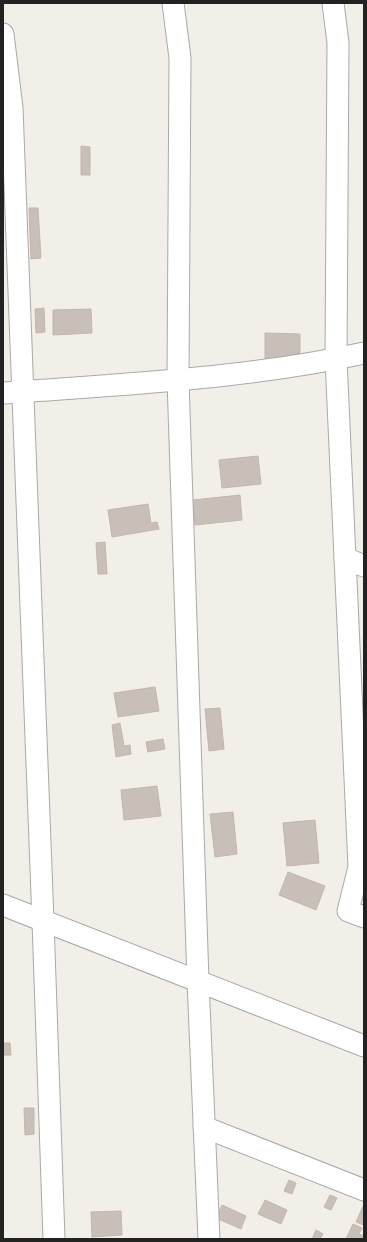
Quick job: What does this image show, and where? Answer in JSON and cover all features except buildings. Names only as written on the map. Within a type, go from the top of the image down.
[{"type":"street","points":[[173,3],[180,58],[178,380],[198,981],[209,1239]]},
{"type":"street","points":[[334,3],[338,43],[336,359],[355,562],[359,736],[359,867],[348,911],[364,917]]},
{"type":"street","points":[[3,34],[12,108],[13,392],[43,920],[54,1239]]},
{"type":"street","points":[[13,392],[220,377],[336,359],[364,353]]},
{"type":"street","points":[[3,905],[364,1046]]},
{"type":"street","points":[[204,1127],[364,1190]]}]
